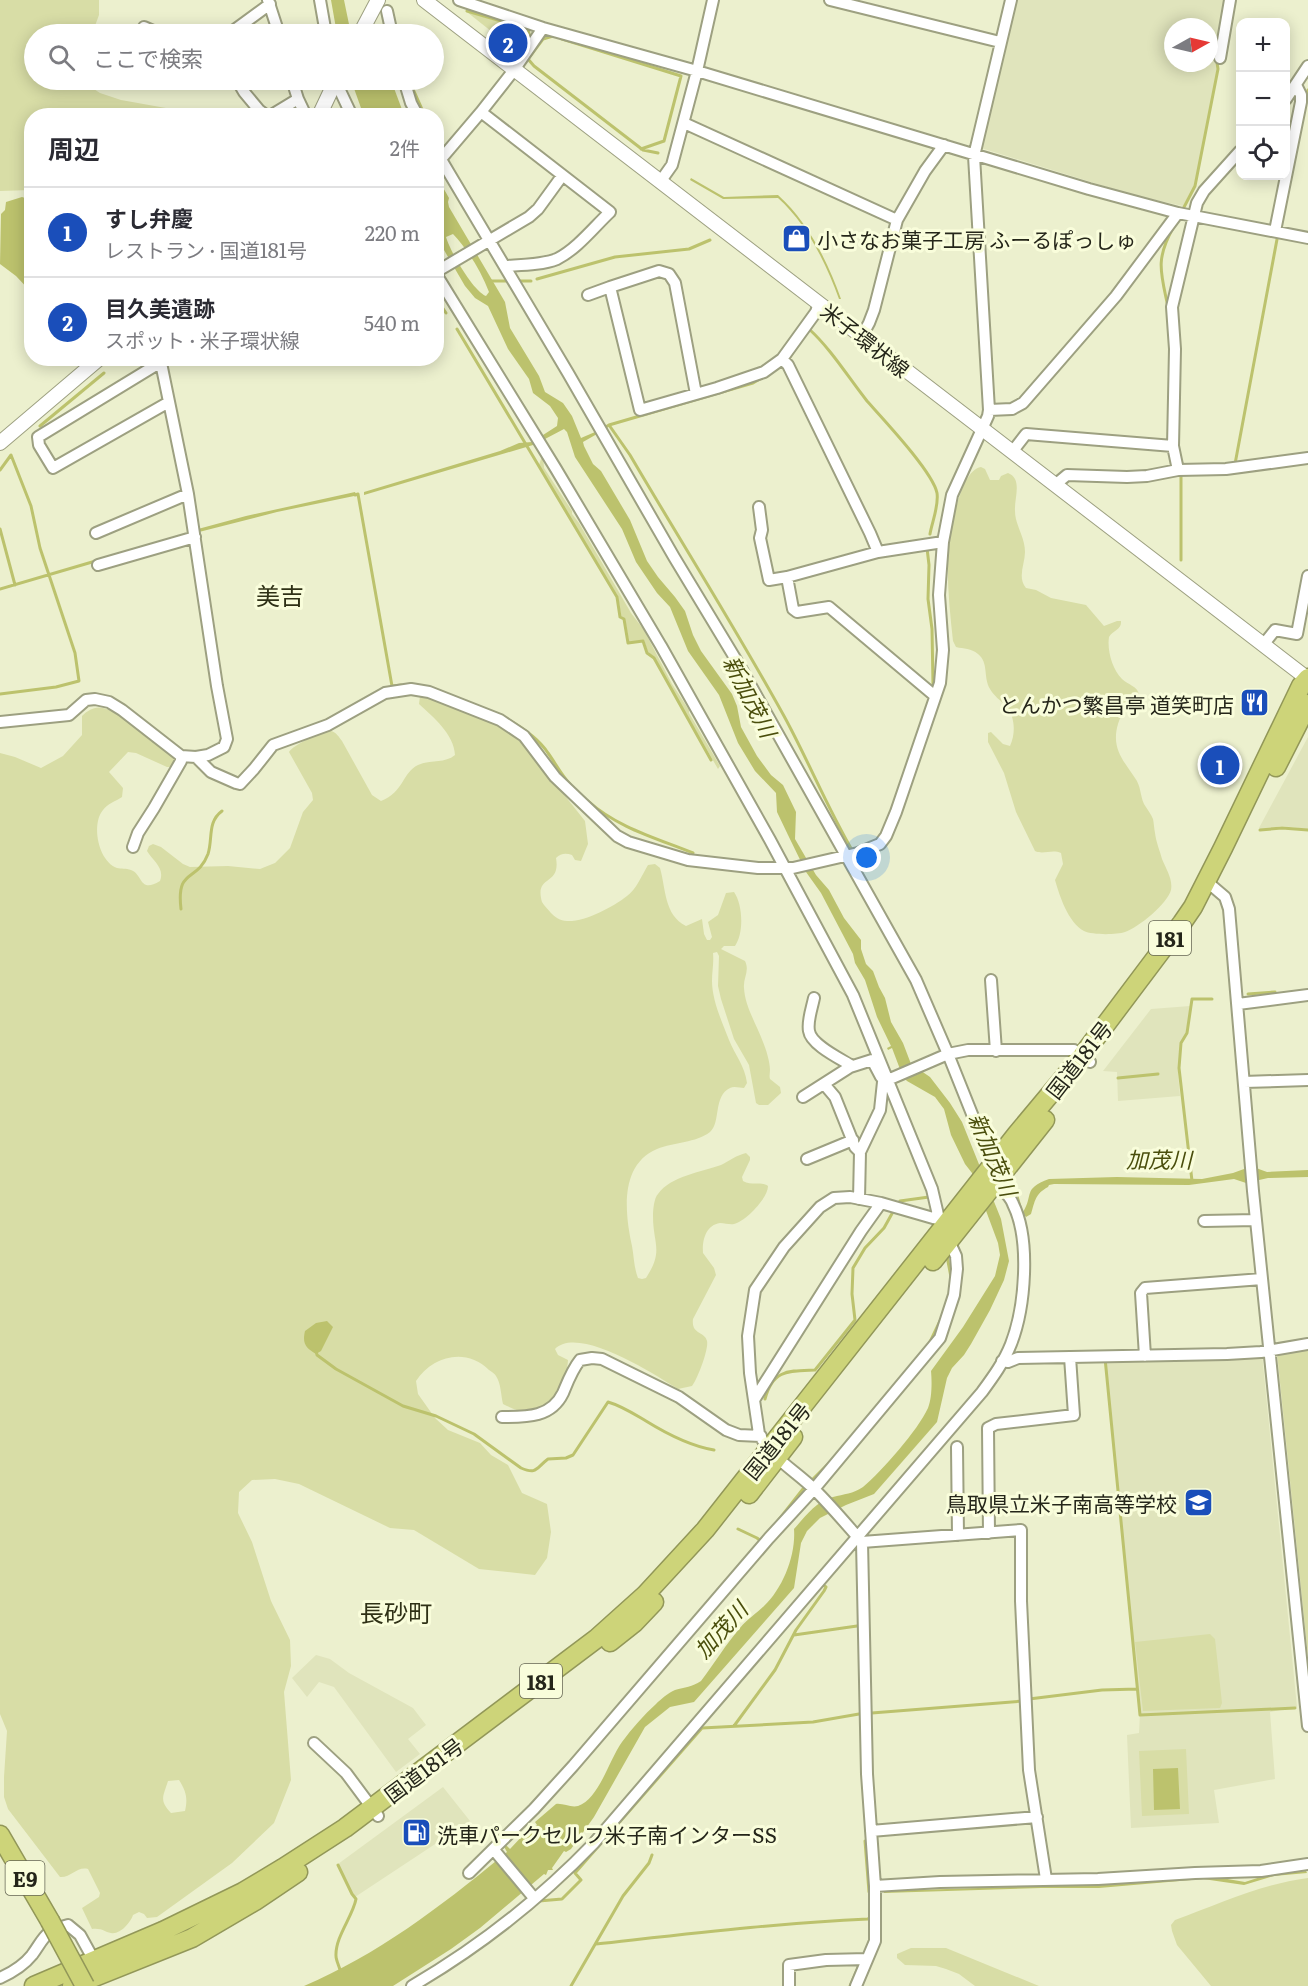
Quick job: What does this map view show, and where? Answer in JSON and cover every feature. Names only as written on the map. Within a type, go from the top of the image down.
[{"type":"highway","name":"国道181号","points":[[74,1986],[100,1973],[192,1938],[255,1901],[326,1854],[375,1812],[583,1664],[634,1623],[707,1547],[769,1448],[944,1230],[994,1175],[1086,1059],[1134,1006],[1174,950],[1209,883],[1223,848],[1301,686],[1308,679]]},
{"type":"highway","name":"国道181号","points":[[1209,883],[1232,853],[1308,704]]},
{"type":"highway","name":"E9","points":[[0,1835],[47,1923],[74,1986]]},
{"type":"highway","name":"E9","points":[[0,1848],[85,1986]]},
{"type":"highway","name":"国道181号","points":[[33,1986],[100,1973]]},
{"type":"main road","name":"米子環状線","points":[[424,0],[1308,679]]},
{"type":"main road","points":[[367,24],[381,4]]},
{"type":"main road","points":[[323,108],[331,90]]},
{"type":"main road","points":[[0,442],[90,366]]},
{"type":"street","points":[[320,0],[324,24]]},
{"type":"street","points":[[459,0],[543,28],[944,145],[974,156],[1178,213],[1308,238]]},
{"type":"street","points":[[660,182],[672,165],[697,72],[713,0]]},
{"type":"street","points":[[830,0],[1000,42]]},
{"type":"street","points":[[196,757],[211,772],[240,784],[273,745],[328,725],[385,693],[396,690],[420,690],[500,720],[524,736],[564,786],[617,836],[628,842],[688,860],[758,868],[789,868],[874,848],[880,844],[897,810],[940,682],[943,650],[939,596],[943,542],[952,495],[989,410],[974,156],[1011,0]]},
{"type":"street","points":[[1220,58],[1230,0]]},
{"type":"street","points":[[242,24],[269,2],[276,24]]},
{"type":"street","points":[[381,4],[388,24]]},
{"type":"street","points":[[444,150],[481,112],[543,28]]},
{"type":"street","points":[[1290,93],[1308,66]]},
{"type":"street","points":[[1275,231],[1301,102],[1296,85]]},
{"type":"street","points":[[243,90],[257,108]]},
{"type":"street","points":[[295,90],[302,108]]},
{"type":"street","points":[[340,90],[348,108]]},
{"type":"street","points":[[407,90],[413,108]]},
{"type":"street","points":[[283,108],[298,99]]},
{"type":"street","points":[[481,112],[610,212],[569,252],[546,262],[506,266]]},
{"type":"street","points":[[684,123],[897,220]]},
{"type":"street","points":[[862,336],[874,310],[897,220],[925,171],[944,145]]},
{"type":"street","points":[[1178,470],[1173,446],[1172,307],[1193,216],[1204,191],[1236,155]]},
{"type":"street","points":[[412,1986],[510,1919],[532,1895],[542,1893],[594,1843],[982,1392],[1002,1361],[1016,1331],[1023,1291],[1024,1265],[1022,1239],[1013,1203],[994,1175],[916,980],[843,856],[738,663],[444,164]]},
{"type":"street","points":[[444,267],[529,217],[562,176]]},
{"type":"street","points":[[989,410],[1012,410],[1023,403],[1116,296],[1178,213]]},
{"type":"street","points":[[588,295],[659,271],[669,274],[675,283],[696,394]]},
{"type":"street","points":[[444,281],[661,646],[789,868],[853,995],[932,1190],[944,1230],[956,1256],[957,1269],[954,1296],[940,1338],[815,1490],[769,1538],[497,1854],[469,1873]]},
{"type":"street","points":[[610,287],[640,410],[764,372],[782,359],[816,312],[819,303]]},
{"type":"street","points":[[782,359],[788,365],[878,552]]},
{"type":"street","points":[[150,366],[38,437],[39,445],[53,468],[169,402]]},
{"type":"street","points":[[0,722],[69,715],[86,700],[95,699],[109,702],[122,710],[181,756],[208,755],[224,747],[227,739],[188,494],[161,366]]},
{"type":"street","points":[[1012,452],[1026,434],[1173,446]]},
{"type":"street","points":[[1055,485],[1067,475],[1147,476],[1178,470],[1226,469],[1308,458]]},
{"type":"street","points":[[96,532],[188,494]]},
{"type":"street","points":[[759,507],[762,530],[760,538],[769,580],[878,552],[943,542]]},
{"type":"street","points":[[98,565],[195,537]]},
{"type":"street","points":[[1263,645],[1275,630],[1297,634],[1308,576]]},
{"type":"street","points":[[787,577],[792,605],[797,612],[829,606],[935,696]]},
{"type":"street","points":[[134,847],[138,832],[181,761],[181,756]]},
{"type":"street","points":[[1209,883],[1227,901],[1256,1220],[1308,1726]]},
{"type":"street","points":[[991,980],[996,1051]]},
{"type":"street","points":[[1238,1004],[1308,995]]},
{"type":"street","points":[[814,998],[808,1028],[809,1034],[816,1043],[852,1066]]},
{"type":"street","points":[[888,1079],[946,1055],[969,1050],[1074,1050],[1086,1059]]},
{"type":"street","points":[[803,1097],[852,1066],[872,1060],[888,1079]]},
{"type":"street","points":[[859,1199],[860,1152],[880,1110],[888,1079]]},
{"type":"street","points":[[1244,1082],[1308,1080]]},
{"type":"street","points":[[824,1084],[835,1097],[860,1152]]},
{"type":"street","points":[[807,1159],[853,1140]]},
{"type":"street","points":[[769,1448],[754,1401],[748,1336],[753,1300],[758,1284],[784,1247],[820,1207],[834,1198],[850,1197],[881,1203],[944,1230]]},
{"type":"street","points":[[754,1401],[881,1203]]},
{"type":"street","points":[[1204,1221],[1256,1220]]},
{"type":"street","points":[[1145,1356],[1141,1293],[1145,1288],[1262,1279]]},
{"type":"street","points":[[1002,1361],[1008,1362],[1018,1358],[1238,1353],[1308,1344]]},
{"type":"street","points":[[989,1533],[988,1428],[996,1424],[1074,1415],[1070,1357]]},
{"type":"street","points":[[502,1418],[528,1417],[552,1409],[562,1395],[575,1365],[580,1360],[602,1359],[679,1397],[726,1430],[769,1448],[815,1490],[858,1537],[867,1774],[875,1886],[874,1941],[856,1986]]},
{"type":"street","points":[[957,1448],[958,1535]]},
{"type":"street","points":[[858,1537],[958,1535],[1021,1530],[1020,1601],[1029,1770],[1046,1879]]},
{"type":"street","points":[[314,1743],[346,1773],[375,1812]]},
{"type":"street","points":[[871,1831],[1037,1817]]},
{"type":"street","points":[[497,1854],[532,1895]]},
{"type":"street","points":[[875,1886],[1261,1871],[1308,1864]]},
{"type":"street","points":[[0,1978],[9,1974],[30,1957],[42,1939],[53,1929],[68,1925],[80,1935],[100,1973]]},
{"type":"street","points":[[789,1986],[789,1965],[826,1960],[867,1959]]},
{"type":"shaded area","points":[[0,0],[99,0],[99,15],[96,24],[24,24],[24,90],[95,90],[121,100],[166,108],[24,108],[24,190],[0,191]]},
{"type":"shaded area","points":[[331,0],[344,0],[349,24],[335,24]]},
{"type":"shaded area","points":[[1017,0],[1225,0],[1218,38],[1218,18],[1164,18],[1164,72],[1217,72],[1194,186],[1183,206],[1133,195],[981,148]]},
{"type":"shaded area","points":[[467,12],[527,30],[530,37],[519,51]]},
{"type":"shaded area","points":[[355,90],[395,90],[401,108],[366,108],[361,108]]},
{"type":"shaded area","points":[[691,178],[724,197],[778,195],[799,217],[816,243],[841,299],[807,232],[778,198],[723,199],[690,180]]},
{"type":"shaded area","points":[[444,189],[449,198],[449,207],[505,302],[510,328],[539,376],[545,392],[563,403],[572,416],[581,438],[595,432],[597,434],[583,442],[584,446],[593,464],[601,471],[630,520],[647,561],[685,611],[701,651],[732,694],[741,727],[757,756],[771,775],[783,785],[796,812],[795,839],[816,875],[829,890],[844,918],[861,940],[861,949],[866,964],[873,971],[885,998],[891,1022],[903,1043],[911,1064],[930,1077],[962,1122],[1001,1219],[1009,1261],[1004,1280],[990,1310],[971,1344],[947,1378],[937,1422],[874,1494],[820,1518],[807,1531],[801,1543],[794,1588],[694,1702],[670,1707],[645,1727],[594,1817],[571,1849],[564,1851],[552,1868],[553,1870],[548,1870],[546,1875],[544,1874],[480,1928],[393,1986],[304,1986],[357,1960],[431,1912],[507,1852],[503,1845],[505,1844],[510,1849],[526,1832],[528,1834],[537,1825],[535,1822],[556,1804],[578,1806],[592,1796],[622,1742],[643,1717],[670,1693],[701,1681],[735,1634],[771,1599],[787,1570],[793,1549],[794,1529],[821,1502],[863,1487],[908,1438],[928,1408],[931,1371],[963,1327],[995,1276],[1000,1255],[998,1243],[972,1173],[951,1135],[944,1109],[935,1097],[903,1077],[892,1048],[888,1050],[887,1048],[891,1046],[877,1017],[865,980],[821,893],[806,872],[777,812],[776,793],[755,771],[738,743],[719,695],[688,651],[670,607],[657,593],[636,562],[622,529],[575,457],[567,432],[564,429],[543,438],[543,435],[557,426],[558,418],[550,406],[533,393],[529,379],[508,349],[488,306],[475,298],[465,286],[444,250]],"holes":[[[453,234],[469,254],[489,292],[486,296],[469,279],[457,261],[446,237]]]},
{"type":"shaded area","points":[[24,198],[24,285],[0,264],[1,214],[5,210],[6,202]]},
{"type":"shaded area","points":[[532,442],[533,445],[364,495],[364,492],[500,451],[519,443]]},
{"type":"shaded area","points":[[543,453],[544,468],[572,511],[631,613],[644,630],[672,684],[720,766],[718,769],[654,658],[648,653],[644,640],[629,642],[618,596],[541,470],[539,465]]},
{"type":"shaded area","points":[[981,467],[985,469],[990,480],[999,480],[1001,476],[1008,473],[1013,476],[1017,484],[1015,516],[1025,547],[1022,579],[1026,588],[1036,590],[1051,598],[1086,605],[1104,626],[1121,621],[1119,628],[1109,637],[1110,653],[1118,675],[1135,688],[1139,695],[1120,720],[1116,732],[1117,747],[1137,781],[1144,804],[1153,819],[1157,843],[1171,886],[1169,895],[1159,908],[1137,926],[1125,932],[1104,934],[1088,932],[1073,922],[1062,901],[1055,880],[1063,864],[1061,853],[1035,851],[1016,812],[1004,773],[988,742],[988,733],[991,732],[1003,744],[1010,746],[1014,730],[1009,710],[990,689],[984,662],[978,654],[956,647],[953,641],[948,578],[950,536],[961,492],[973,471]]},
{"type":"shaded area","points":[[355,492],[359,495],[277,512],[199,532],[198,529],[246,516]]},
{"type":"shaded area","points":[[425,695],[508,730],[519,738],[585,821],[588,844],[581,861],[575,860],[572,855],[568,854],[558,856],[555,873],[542,887],[542,902],[558,918],[564,921],[574,921],[607,909],[630,893],[648,865],[655,864],[660,868],[667,901],[674,915],[686,926],[702,919],[707,940],[712,937],[708,922],[718,915],[726,893],[734,892],[737,898],[741,919],[740,934],[735,946],[724,946],[721,949],[745,961],[747,968],[744,988],[747,1002],[767,1052],[770,1079],[780,1087],[781,1093],[768,1105],[756,1103],[749,1065],[734,1039],[721,999],[718,986],[719,956],[717,952],[713,953],[712,988],[729,1040],[744,1071],[747,1083],[744,1088],[732,1087],[721,1097],[710,1132],[698,1138],[657,1149],[645,1156],[636,1166],[631,1178],[627,1205],[638,1278],[646,1278],[655,1261],[654,1204],[658,1194],[671,1183],[687,1175],[721,1165],[746,1153],[750,1160],[742,1177],[743,1181],[768,1186],[767,1191],[756,1208],[739,1222],[715,1224],[706,1234],[703,1253],[714,1268],[716,1275],[693,1319],[694,1328],[706,1338],[707,1345],[697,1378],[692,1386],[678,1389],[617,1355],[581,1343],[566,1343],[555,1349],[558,1355],[568,1360],[563,1383],[549,1403],[532,1412],[503,1404],[496,1375],[470,1358],[440,1360],[423,1372],[416,1381],[418,1394],[435,1418],[448,1430],[480,1443],[491,1455],[508,1465],[522,1493],[547,1504],[551,1532],[547,1558],[535,1575],[479,1569],[414,1530],[390,1528],[299,1484],[275,1479],[252,1480],[239,1492],[238,1513],[252,1542],[271,1601],[290,1640],[291,1666],[284,1692],[291,1780],[274,1823],[232,1863],[157,1917],[147,1918],[139,1912],[133,1915],[128,1924],[118,1932],[92,1929],[82,1908],[99,1897],[100,1893],[88,1869],[81,1869],[60,1877],[8,1809],[4,1797],[7,1731],[0,1714],[0,753],[41,768],[63,756],[82,735],[82,716],[92,709],[100,708],[112,711],[130,722],[173,756],[175,763],[167,767],[136,753],[128,752],[109,772],[123,788],[122,797],[105,808],[97,824],[98,842],[110,864],[135,872],[142,882],[148,885],[160,881],[161,876],[160,868],[147,851],[153,844],[190,867],[228,866],[260,869],[275,863],[290,848],[303,812],[313,800],[312,793],[289,752],[315,735],[331,731],[337,735],[372,795],[381,801],[399,788],[413,768],[428,762],[451,758],[455,755],[451,740],[436,720],[419,704],[420,696]],"holes":[[[179,1780],[185,1791],[185,1811],[171,1813],[163,1798],[168,1781]]]},
{"type":"shaded area","points":[[1308,737],[1308,829],[1281,826],[1261,830],[1259,828]]},
{"type":"shaded area","points":[[1190,1006],[1186,1033],[1180,1044],[1178,1073],[1180,1096],[1118,1101],[1117,1072],[1103,1071],[1151,1009]]},
{"type":"shaded area","points":[[1256,1168],[1267,1172],[1308,1170],[1308,1177],[1268,1178],[1246,1183],[1234,1179],[1189,1185],[1054,1184],[1049,1185],[1038,1195],[1031,1214],[1026,1217],[1023,1213],[1024,1224],[1022,1225],[1020,1205],[1014,1187],[1016,1187],[1023,1212],[1032,1189],[1049,1179],[1117,1177],[1202,1179]]},
{"type":"shaded area","points":[[327,1321],[333,1327],[321,1351],[316,1354],[306,1345],[305,1331],[316,1323]]},
{"type":"shaded area","points":[[1308,1350],[1308,1657],[1277,1353]]},
{"type":"shaded area","name":"鳥取県立米子南高等学校","points":[[1262,1354],[1297,1707],[1270,1712],[1275,1779],[1214,1790],[1219,1823],[1131,1828],[1127,1735],[1139,1733],[1140,1714],[1106,1362]]},
{"type":"shaded area","points":[[1210,1634],[1215,1639],[1222,1703],[1220,1708],[1143,1711],[1135,1642]]},
{"type":"shaded area","points":[[316,1655],[330,1659],[349,1673],[413,1708],[426,1725],[408,1739],[420,1754],[396,1772],[334,1687],[319,1682],[307,1697],[292,1678]]},
{"type":"shaded area","points":[[1186,1749],[1189,1814],[1142,1816],[1139,1751]]},
{"type":"shaded area","points":[[1178,1768],[1180,1809],[1154,1810],[1153,1769]]},
{"type":"shaded area","name":"洗車パークセルフ米子南インターSS","points":[[443,1787],[470,1821],[355,1897],[338,1864]]},
{"type":"shaded area","points":[[1306,1871],[1307,1873],[1274,1876],[1244,1885],[1203,1879],[1099,1888],[884,1893],[883,1891],[1099,1884],[1210,1876],[1245,1882],[1273,1873]]},
{"type":"shaded area","points":[[1308,1878],[1308,1986],[1211,1986],[1177,1945],[1171,1925],[1175,1920],[1257,1890]]},
{"type":"shaded area","points":[[911,1948],[946,1948],[1039,1986],[975,1986],[959,1974],[936,1966],[905,1965],[897,1958],[897,1954]]},
{"type":"waterway","points":[[467,11],[528,29],[530,38],[520,52]]},
{"type":"waterway","points":[[553,36],[543,39],[528,59],[534,66],[643,150],[658,153]]},
{"type":"waterway","points":[[562,39],[681,76],[664,141],[641,149]]},
{"type":"waterway","points":[[1182,211],[1195,186],[1217,72]]},
{"type":"waterway","points":[[413,90],[421,108]]},
{"type":"waterway","points":[[1305,102],[1308,90]]},
{"type":"waterway","points":[[1168,307],[1161,267],[1167,239],[1173,228]]},
{"type":"waterway","points":[[1235,464],[1278,234]]},
{"type":"waterway","points":[[537,279],[615,257],[689,249],[710,240]]},
{"type":"waterway","points":[[491,281],[511,281]]},
{"type":"waterway","points":[[518,281],[531,281]]},
{"type":"waterway","points":[[457,329],[617,597],[628,643],[643,641],[647,653],[654,658],[711,760]]},
{"type":"waterway","points":[[807,330],[809,329],[825,345],[867,401],[927,472],[937,493],[930,534]]},
{"type":"waterway","points":[[788,360],[799,343]]},
{"type":"waterway","points":[[604,428],[753,383],[783,365]]},
{"type":"waterway","points":[[40,426],[104,373]]},
{"type":"waterway","name":"新加茂川","points":[[609,425],[630,455],[727,617],[793,733],[843,834],[854,850]]},
{"type":"waterway","points":[[0,470],[11,455],[31,506],[40,548],[75,653],[79,681],[56,687],[0,694]]},
{"type":"waterway","points":[[1181,474],[1181,560]]},
{"type":"waterway","points":[[355,495],[358,494],[392,686],[401,685]]},
{"type":"waterway","points":[[0,529],[15,585]]},
{"type":"waterway","points":[[927,548],[928,599],[932,629],[932,690]]},
{"type":"waterway","points":[[0,589],[99,560]]},
{"type":"waterway","points":[[507,719],[540,743],[570,784]]},
{"type":"waterway","points":[[588,801],[625,825],[693,853]]},
{"type":"waterway","points":[[181,909],[180,896],[184,881],[198,869],[208,854],[212,825],[222,811]]},
{"type":"waterway","points":[[1260,830],[1282,828],[1308,830]]},
{"type":"waterway","points":[[1248,994],[1275,992]]},
{"type":"waterway","name":"加茂川","points":[[1192,1181],[1179,1068],[1181,1043],[1187,1033],[1192,999],[1212,999]]},
{"type":"waterway","points":[[1118,1078],[1158,1074]]},
{"type":"waterway","points":[[898,1205],[900,1201],[929,1197]]},
{"type":"waterway","points":[[765,1399],[768,1389],[777,1377],[790,1372],[815,1370],[855,1320],[852,1294],[853,1268],[865,1248],[884,1228],[894,1210]]},
{"type":"waterway","points":[[947,1256],[951,1277]]},
{"type":"waterway","points":[[930,1342],[940,1321]]},
{"type":"waterway","points":[[316,1351],[317,1355],[336,1369],[403,1406],[436,1416],[474,1434],[521,1468],[530,1471],[536,1470],[548,1459],[566,1458],[573,1455],[608,1402],[628,1410],[679,1439],[714,1450]]},
{"type":"waterway","points":[[1105,1358],[1140,1715],[1295,1708]]},
{"type":"waterway","points":[[777,1522],[803,1489],[832,1460]]},
{"type":"waterway","points":[[738,1529],[762,1542]]},
{"type":"waterway","points":[[734,1726],[775,1670],[796,1630],[824,1591],[826,1587],[822,1584]]},
{"type":"waterway","points":[[794,1635],[857,1626]]},
{"type":"waterway","points":[[1029,1699],[1102,1690],[1137,1689]]},
{"type":"waterway","points":[[539,1901],[562,1899],[581,1880],[575,1873],[702,1728],[813,1722],[859,1714],[1023,1701]]},
{"type":"waterway","points":[[497,1829],[504,1835]]},
{"type":"waterway","points":[[865,1841],[869,1892]]},
{"type":"waterway","points":[[571,1986],[623,1896],[649,1863],[652,1855]]},
{"type":"waterway","points":[[338,1865],[356,1899],[336,1949],[340,1970]]},
{"type":"waterway","points":[[596,1944],[870,1917]]},
{"type":"waterway","points":[[850,1986],[860,1963]]},
{"type":"place","name":"目久美遺跡","points":[[508,43]]},
{"type":"place","name":"小さなお菓子工房 ふーるぽっしゅ","points":[[796,238]]},
{"type":"place","name":"とんかつ繁昌亭 道笑町店","points":[[1255,703]]},
{"type":"place","name":"すし弁慶","points":[[1220,765]]},
{"type":"place","name":"鳥取県立米子南高等学校","points":[[1198,1502]]},
{"type":"place","name":"洗車パークセルフ米子南インターSS","points":[[416,1833]]},
{"type":"district","name":"美吉","points":[[280,594]]},
{"type":"district","name":"長砂町","points":[[396,1611]]}]
